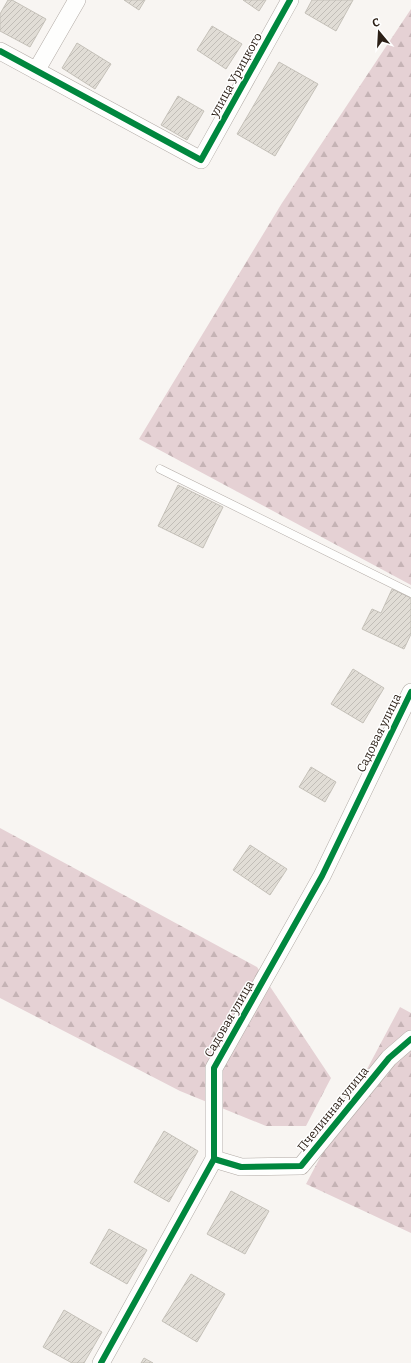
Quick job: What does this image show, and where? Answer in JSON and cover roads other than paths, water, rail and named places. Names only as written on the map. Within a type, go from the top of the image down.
[{"type":"street","points":[[0,51],[36,71],[77,0]]},
{"type":"street","name":"улица Урицкого","points":[[36,71],[201,160],[290,0]]},
{"type":"street","name":"Садовая улица","points":[[101,1363],[214,1159],[214,1068],[322,876],[411,692]]},
{"type":"street","name":"Пчелинная улица","points":[[214,1159],[241,1168],[301,1166],[389,1058],[411,1039]]},
{"type":"lane","points":[[160,469],[411,593]]}]
